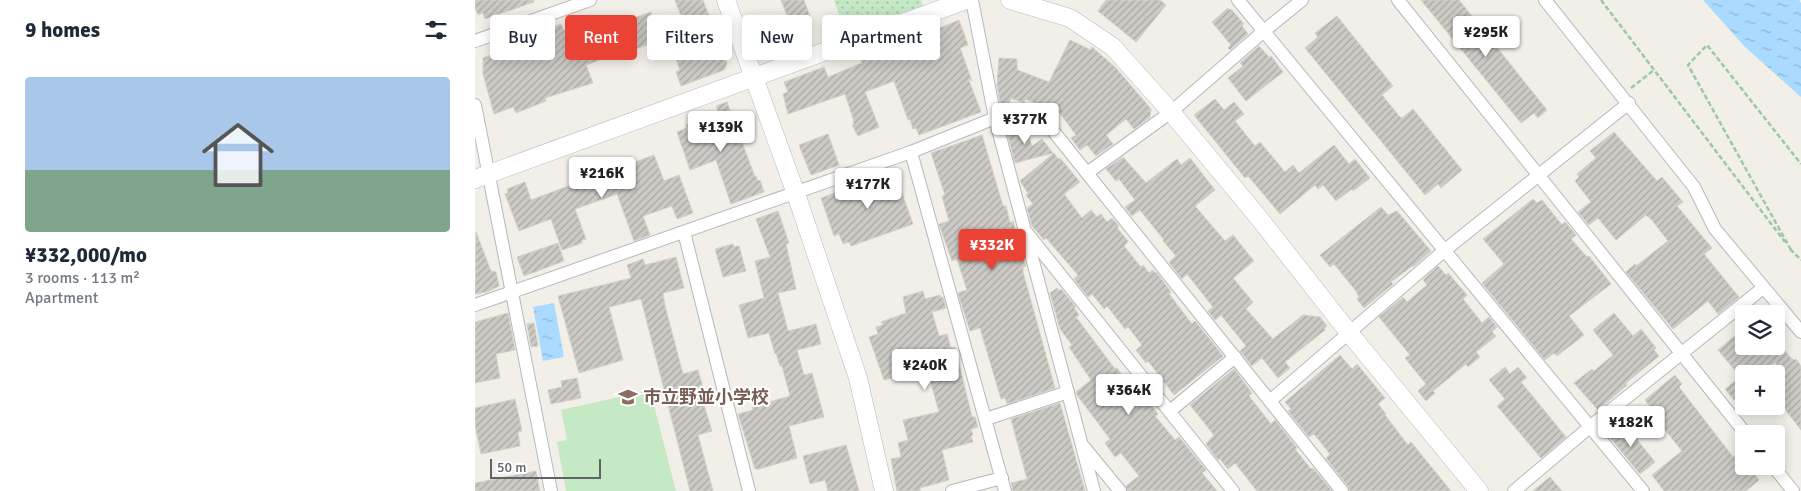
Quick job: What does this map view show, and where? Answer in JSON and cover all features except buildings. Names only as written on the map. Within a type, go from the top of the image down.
[{"type":"street","points":[[725,0],[795,192],[858,378],[884,491]]},
{"type":"street","points":[[482,176],[966,0]]},
{"type":"street","points":[[972,0],[995,118],[1094,491]]},
{"type":"street","points":[[1010,0],[1070,18],[1113,47],[1171,112],[1259,218],[1350,334],[1479,491]]},
{"type":"street","points":[[1239,0],[1643,491]]},
{"type":"street","points":[[1087,173],[1171,112],[1302,0]]},
{"type":"street","points":[[1398,0],[1740,425]]},
{"type":"street","points":[[1545,0],[1694,187],[1715,229],[1801,332]]},
{"type":"street","points":[[475,41],[584,1]]},
{"type":"street","points":[[1270,401],[1350,334],[1445,250],[1538,176],[1625,99]]},
{"type":"street","points":[[475,105],[482,176],[512,292],[551,491]]},
{"type":"street","points":[[475,306],[911,152],[995,118],[1026,115],[1051,127],[1342,491]]},
{"type":"street","points":[[911,152],[1005,491]]},
{"type":"street","points":[[1024,229],[1233,491]]},
{"type":"street","points":[[684,232],[749,491]]},
{"type":"street","points":[[1514,491],[1591,426],[1763,288]]},
{"type":"street","points":[[1170,411],[1235,357]]},
{"type":"street","points":[[986,419],[1068,392]]},
{"type":"street","points":[[1081,443],[1120,491]]},
{"type":"street","points":[[1780,475],[1793,491]]},
{"type":"street","points":[[952,491],[1002,478]]},
{"type":"path","points":[[1601,0],[1791,250],[1801,260]]},
{"type":"path","points":[[1791,250],[1688,65],[1707,45],[1801,165]]},
{"type":"path","points":[[1625,99],[1654,70]]},
{"type":"green space","points":[[834,0],[921,0],[923,6],[895,15],[839,15]]},
{"type":"green space","points":[[650,390],[676,491],[566,491],[557,442],[567,440],[561,410]]},
{"type":"water","points":[[1703,0],[1799,0],[1801,3],[1801,97],[1745,47]]},
{"type":"water","points":[[554,303],[564,357],[543,361],[533,307]]},
{"type":"place","name":"市立野並小学校","points":[[628,397]]}]
